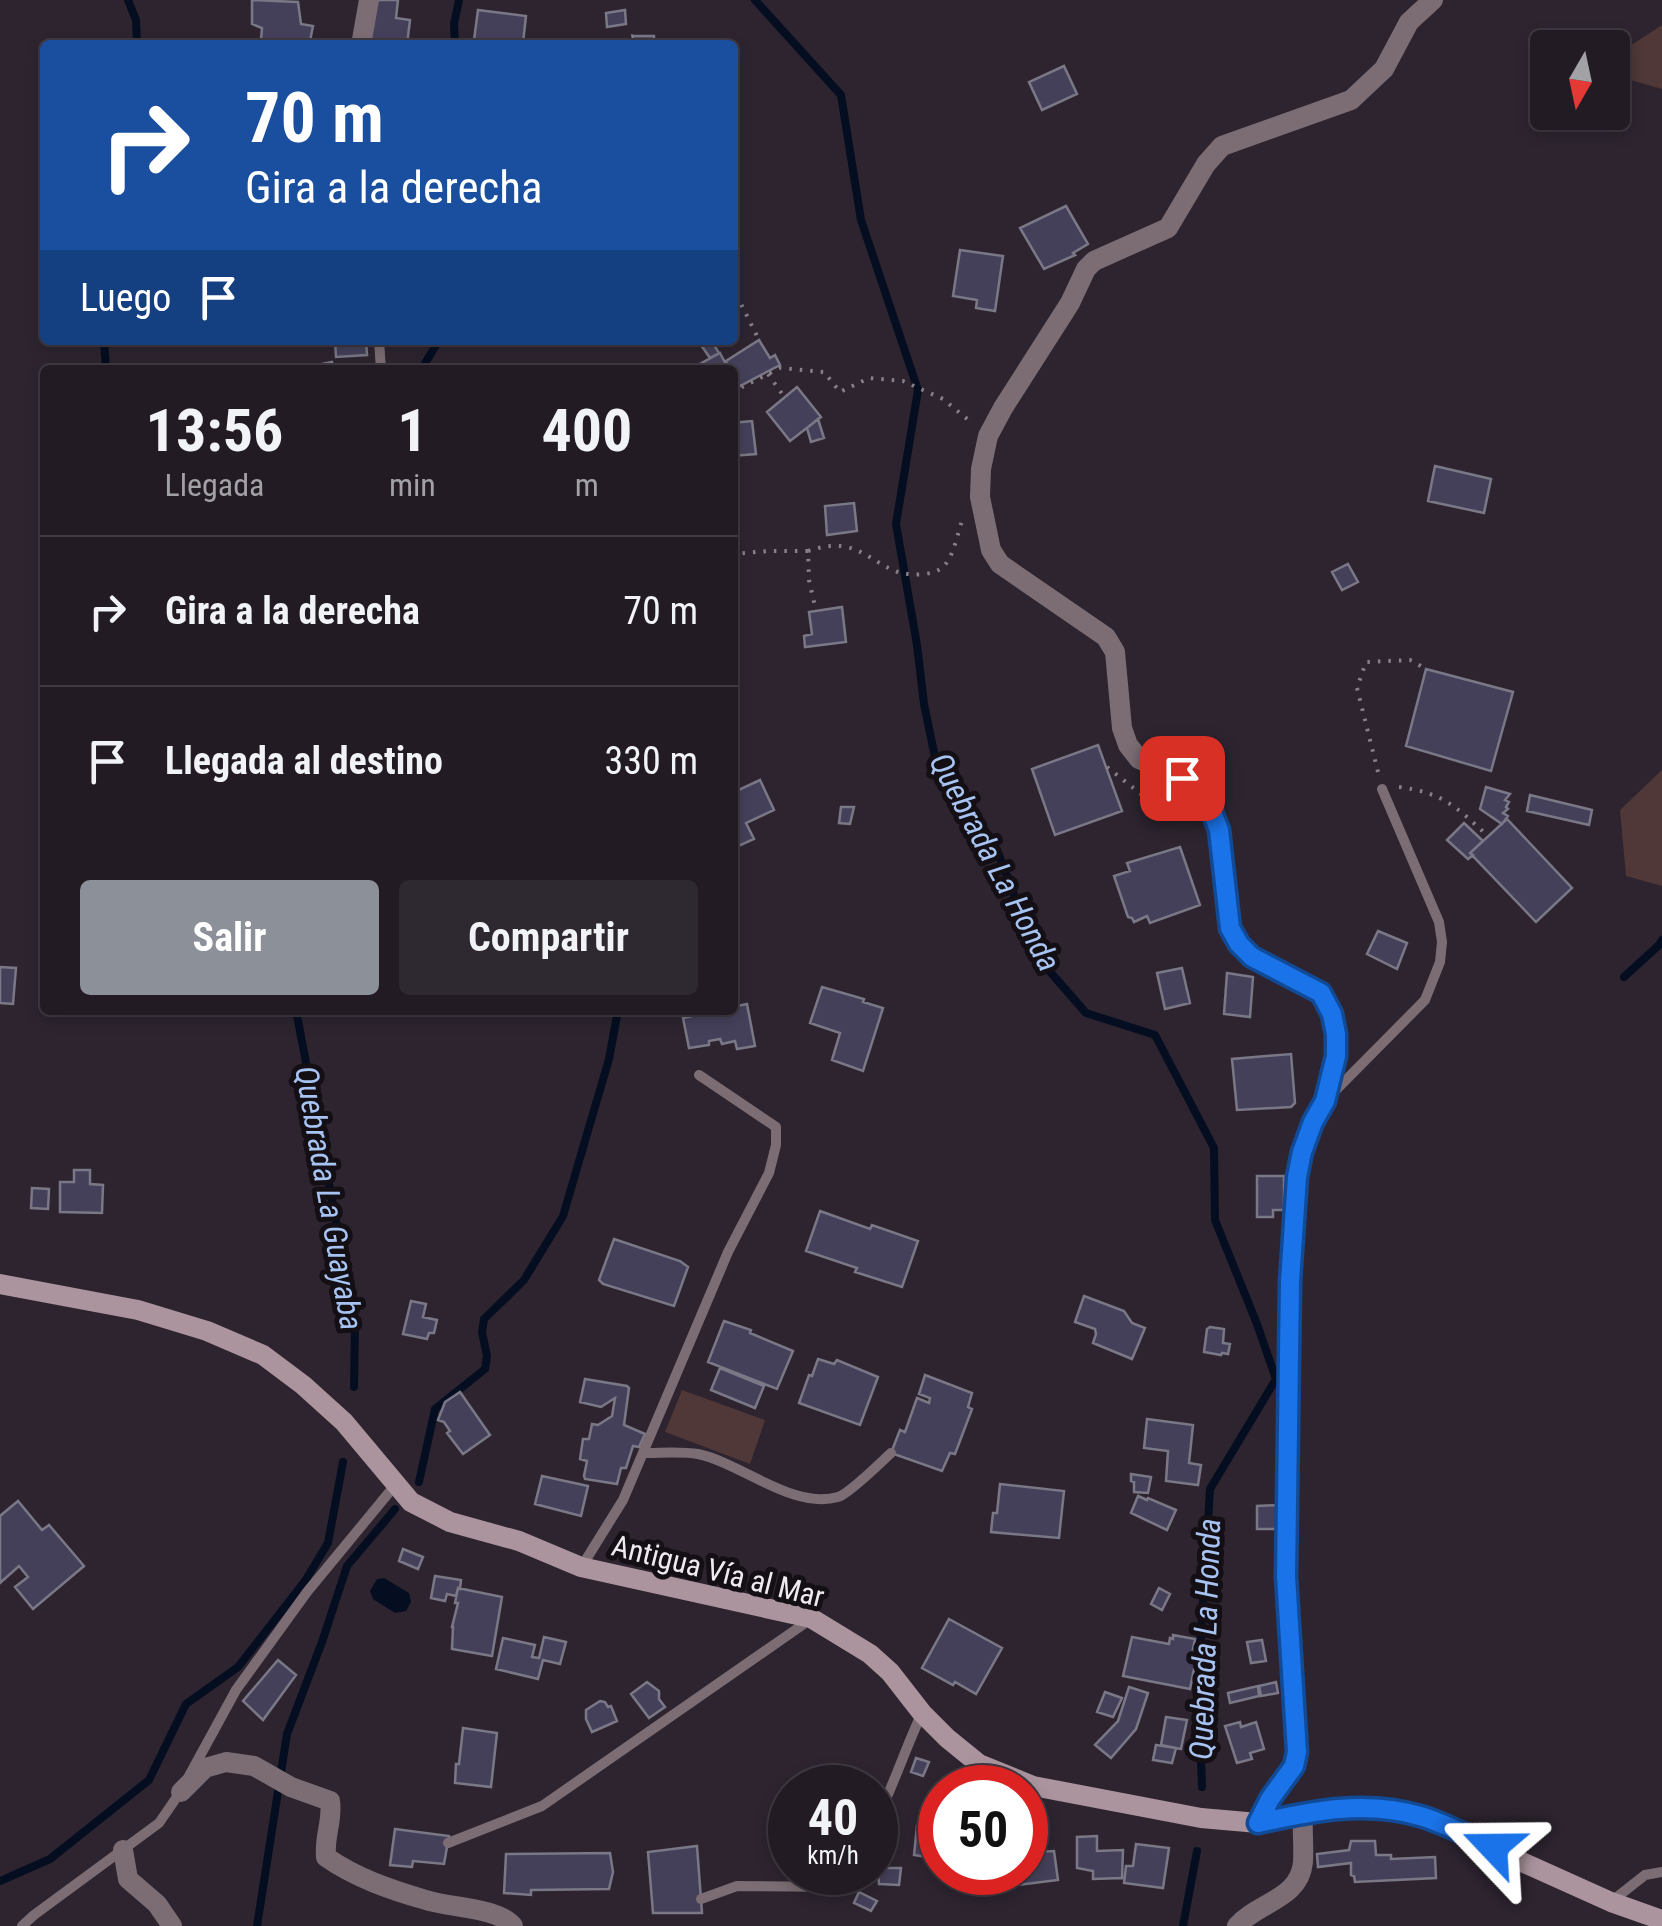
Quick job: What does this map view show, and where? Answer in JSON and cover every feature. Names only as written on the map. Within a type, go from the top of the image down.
[{"type":"main road","name":"Antigua Vía al Mar","points":[[0,1284],[138,1310],[207,1330],[263,1355],[304,1385],[344,1422],[411,1502],[450,1522],[519,1541],[581,1567],[811,1618],[870,1654],[949,1740],[980,1764],[1033,1786],[1201,1818],[1258,1823],[1338,1807],[1390,1810],[1422,1817],[1611,1902],[1662,1920]]},
{"type":"street","points":[[362,40],[369,0]]},
{"type":"street","points":[[1258,1823],[1294,1766],[1297,1752],[1286,1576],[1290,1282],[1302,1152],[1325,1101],[1336,1056],[1332,1014],[1321,993],[1252,957],[1239,944],[1230,928],[1219,830],[1212,812],[1182,778],[1139,759],[1128,745],[1122,728],[1115,652],[1106,637],[1000,564],[990,550],[979,486],[988,436],[1070,303],[1086,269],[1094,261],[1168,228],[1206,164],[1222,146],[1350,100],[1384,69],[1409,22],[1432,0]]},
{"type":"street","points":[[181,1792],[206,1768],[226,1762],[254,1766],[291,1787],[330,1801],[326,1857],[341,1868],[430,1902],[500,1916],[514,1926]]},
{"type":"street","points":[[1236,1926],[1292,1890],[1299,1879],[1303,1813]]},
{"type":"street","points":[[123,1850],[128,1879],[157,1904],[172,1926]]},
{"type":"lane","points":[[1325,1101],[1425,1000],[1440,962],[1440,922],[1382,789]]},
{"type":"lane","points":[[581,1567],[623,1500],[728,1252],[769,1173],[776,1145],[776,1127],[699,1075]]},
{"type":"lane","points":[[644,1453],[697,1454],[781,1490],[810,1498],[840,1497],[892,1452]]},
{"type":"lane","points":[[22,1926],[160,1823],[236,1690],[307,1592],[396,1484]]},
{"type":"lane","points":[[448,1843],[542,1806],[811,1618]]},
{"type":"lane","points":[[898,1768],[922,1712]]},
{"type":"lane","points":[[1611,1902],[1645,1875],[1662,1872]]},
{"type":"lane","points":[[701,1899],[737,1886],[768,1886]]},
{"type":"path","points":[[629,40],[633,36]]},
{"type":"path","points":[[738,298],[759,340]]},
{"type":"path","points":[[738,389],[780,368],[824,372],[840,392],[869,378],[902,381],[942,399],[988,436]]},
{"type":"path","points":[[768,374],[784,398]]},
{"type":"path","points":[[738,554],[846,547],[899,573],[930,574],[942,568],[950,556],[964,514],[979,486]]},
{"type":"path","points":[[808,552],[808,580],[816,611]]},
{"type":"path","points":[[1426,669],[1410,660],[1366,662],[1357,688],[1382,789],[1428,791],[1455,806],[1488,836]]},
{"type":"shaded area","points":[[1662,25],[1662,89],[1630,80],[1630,46]]},
{"type":"shaded area","points":[[1662,770],[1662,886],[1626,876],[1620,810]]},
{"type":"shaded area","points":[[682,1390],[765,1420],[750,1464],[665,1432]]},
{"type":"water","points":[[384,1578],[409,1593],[411,1602],[406,1611],[395,1613],[373,1599],[370,1591],[377,1579]]},
{"type":"building","points":[[252,0],[298,2],[301,24],[313,26],[310,40],[261,40],[262,28],[252,24]]},
{"type":"building","points":[[377,0],[398,0],[396,18],[410,20],[408,40],[370,39]]},
{"type":"building","points":[[478,10],[526,16],[523,40],[474,40]]},
{"type":"building","points":[[625,10],[626,24],[607,27],[606,13]]},
{"type":"building","points":[[633,36],[654,36],[654,40],[633,40]]},
{"type":"building","points":[[1064,66],[1077,94],[1042,110],[1029,82]]},
{"type":"building","points":[[1066,206],[1088,244],[1075,255],[1044,269],[1020,228]]},
{"type":"building","points":[[960,250],[1003,256],[995,311],[976,308],[977,300],[953,296]]},
{"type":"building","points":[[759,340],[770,358],[775,355],[780,365],[740,386],[738,365],[728,365],[726,361]]},
{"type":"building","points":[[335,345],[366,345],[367,355],[336,357]]},
{"type":"building","points":[[701,345],[714,345],[719,353],[710,358]]},
{"type":"building","points":[[720,353],[726,365],[698,365]]},
{"type":"building","points":[[797,387],[821,417],[790,441],[767,412]]},
{"type":"building","points":[[818,419],[824,438],[811,442],[807,428]]},
{"type":"building","points":[[752,421],[756,454],[738,456],[738,422]]},
{"type":"building","points":[[1435,466],[1491,479],[1484,513],[1428,501]]},
{"type":"building","points":[[854,503],[857,531],[827,535],[825,506]]},
{"type":"building","points":[[1348,564],[1358,582],[1342,590],[1332,572]]},
{"type":"building","points":[[842,607],[846,642],[805,647],[804,636],[812,634],[809,612]]},
{"type":"building","points":[[1426,669],[1513,692],[1491,771],[1406,746]]},
{"type":"building","points":[[1098,745],[1122,811],[1055,835],[1032,769]]},
{"type":"building","points":[[760,780],[774,810],[746,823],[754,839],[738,846],[738,790]]},
{"type":"building","points":[[1486,787],[1510,794],[1505,800],[1509,802],[1508,809],[1503,813],[1508,816],[1502,824],[1480,809]]},
{"type":"building","points":[[1530,795],[1592,810],[1589,825],[1527,811]]},
{"type":"building","points":[[841,807],[854,807],[850,824],[839,823]]},
{"type":"building","points":[[1507,819],[1572,888],[1536,922],[1470,853]]},
{"type":"building","points":[[1464,823],[1483,841],[1468,859],[1447,840]]},
{"type":"building","points":[[1180,847],[1200,905],[1150,923],[1147,916],[1134,922],[1128,917],[1114,876],[1130,871],[1127,863]]},
{"type":"building","points":[[1378,931],[1407,943],[1397,969],[1367,954]]},
{"type":"building","points":[[0,967],[16,968],[13,1004],[0,1003]]},
{"type":"building","points":[[1182,968],[1190,1003],[1165,1009],[1157,973]]},
{"type":"building","points":[[1227,973],[1253,977],[1250,1017],[1224,1014]]},
{"type":"building","points":[[822,987],[883,1008],[863,1071],[832,1060],[840,1033],[810,1023]]},
{"type":"building","points":[[747,1004],[755,1046],[737,1049],[735,1041],[722,1044],[720,1039],[689,1048],[683,1018],[738,1015],[738,1006]]},
{"type":"building","points":[[1291,1054],[1295,1103],[1291,1107],[1237,1110],[1232,1059]]},
{"type":"building","points":[[74,1170],[90,1170],[90,1184],[103,1185],[102,1213],[60,1212],[60,1182],[74,1182]]},
{"type":"building","points":[[1257,1176],[1284,1176],[1284,1210],[1273,1210],[1273,1217],[1257,1217]]},
{"type":"building","points":[[32,1188],[49,1189],[48,1209],[31,1208]]},
{"type":"building","points":[[820,1211],[918,1241],[902,1287],[806,1251]]},
{"type":"building","points":[[614,1239],[688,1267],[674,1306],[599,1280]]},
{"type":"building","points":[[1084,1296],[1124,1311],[1132,1323],[1145,1328],[1132,1359],[1093,1343],[1095,1329],[1075,1322]]},
{"type":"building","points":[[411,1301],[426,1304],[423,1317],[437,1320],[434,1333],[429,1333],[427,1339],[403,1334]]},
{"type":"building","points":[[724,1321],[793,1351],[777,1389],[708,1362]]},
{"type":"building","points":[[1210,1327],[1224,1329],[1223,1343],[1230,1344],[1228,1354],[1204,1352]]},
{"type":"building","points":[[818,1359],[834,1364],[837,1360],[878,1377],[860,1425],[799,1403]]},
{"type":"building","points":[[720,1368],[764,1386],[755,1408],[711,1390]]},
{"type":"building","points":[[925,1375],[972,1393],[968,1407],[972,1409],[955,1454],[950,1453],[942,1471],[891,1453],[900,1430],[905,1432],[917,1398],[929,1403],[930,1398],[919,1394]]},
{"type":"building","points":[[585,1379],[627,1386],[624,1425],[645,1434],[639,1447],[633,1446],[617,1484],[584,1476],[587,1461],[580,1459],[583,1439],[589,1439],[592,1424],[598,1425],[612,1416],[615,1398],[601,1407],[580,1402]]},
{"type":"building","points":[[460,1392],[490,1435],[463,1454],[447,1433],[450,1431],[444,1422],[438,1420],[445,1402]]},
{"type":"building","points":[[1147,1419],[1193,1425],[1189,1463],[1201,1465],[1198,1485],[1166,1481],[1168,1451],[1144,1448]]},
{"type":"building","points":[[1131,1474],[1151,1477],[1148,1493],[1134,1492]]},
{"type":"building","points":[[542,1476],[588,1486],[581,1516],[535,1504]]},
{"type":"building","points":[[1000,1484],[1064,1491],[1059,1538],[991,1532]]},
{"type":"building","points":[[1138,1496],[1176,1510],[1167,1530],[1131,1513]]},
{"type":"building","points":[[18,1501],[42,1530],[49,1525],[84,1566],[33,1609],[15,1587],[28,1577],[19,1566],[0,1583],[0,1516]]},
{"type":"building","points":[[1280,1505],[1280,1529],[1257,1529],[1257,1506]]},
{"type":"building","points":[[403,1549],[423,1557],[418,1569],[399,1561]]},
{"type":"building","points":[[435,1576],[461,1580],[456,1596],[447,1594],[445,1601],[431,1598]]},
{"type":"building","points":[[458,1588],[502,1597],[492,1656],[452,1649]]},
{"type":"building","points":[[1159,1588],[1170,1594],[1162,1610],[1151,1604]]},
{"type":"building","points":[[949,1619],[1002,1648],[976,1694],[922,1668]]},
{"type":"building","points":[[1173,1635],[1195,1639],[1193,1649],[1198,1649],[1190,1689],[1123,1676],[1132,1637],[1169,1644]]},
{"type":"building","points":[[544,1637],[566,1642],[560,1664],[543,1660],[538,1679],[496,1669],[503,1638],[535,1645],[532,1657],[539,1658]]},
{"type":"building","points":[[1262,1640],[1266,1661],[1251,1663],[1247,1642]]},
{"type":"building","points":[[278,1660],[296,1675],[263,1720],[243,1701]]},
{"type":"building","points":[[647,1682],[659,1691],[665,1707],[649,1718],[631,1694]]},
{"type":"building","points":[[1276,1682],[1278,1693],[1261,1696],[1259,1686]]},
{"type":"building","points":[[1258,1686],[1259,1696],[1230,1703],[1228,1693]]},
{"type":"building","points":[[1129,1687],[1148,1693],[1136,1729],[1111,1758],[1095,1745],[1118,1721]]},
{"type":"building","points":[[1105,1692],[1122,1698],[1113,1717],[1097,1712]]},
{"type":"building","points":[[600,1701],[611,1706],[617,1721],[592,1732],[586,1710]]},
{"type":"building","points":[[1166,1717],[1187,1720],[1181,1749],[1161,1745]]},
{"type":"building","points":[[1240,1722],[1241,1727],[1256,1722],[1264,1749],[1250,1753],[1252,1759],[1237,1763],[1225,1726]]},
{"type":"building","points":[[463,1728],[497,1733],[491,1787],[455,1783]]},
{"type":"building","points":[[1156,1745],[1176,1748],[1172,1763],[1153,1760]]},
{"type":"building","points":[[916,1758],[929,1762],[918,1765],[918,1774],[911,1772]]},
{"type":"building","points":[[917,1826],[918,1856],[914,1855]]},
{"type":"building","points":[[395,1829],[449,1836],[444,1864],[413,1861],[412,1867],[390,1865]]},
{"type":"building","points":[[1097,1836],[1097,1851],[1123,1850],[1122,1878],[1093,1879],[1093,1871],[1077,1868],[1077,1837]]},
{"type":"building","points":[[1351,1841],[1375,1841],[1376,1855],[1391,1855],[1391,1859],[1435,1857],[1436,1878],[1355,1882],[1351,1863],[1318,1867],[1317,1854],[1349,1850]]},
{"type":"building","points":[[1136,1844],[1169,1848],[1163,1888],[1124,1883],[1126,1866],[1133,1866]]},
{"type":"building","points":[[697,1846],[702,1913],[653,1913],[648,1852]]},
{"type":"building","points":[[1048,1851],[1054,1851],[1058,1880],[1048,1881]]},
{"type":"building","points":[[610,1853],[613,1872],[609,1889],[531,1890],[531,1895],[504,1893],[506,1854]]},
{"type":"building","points":[[858,1895],[877,1901],[871,1911],[854,1903]]},
{"type":"waterway","name":"Quebrada La Guayaba","points":[[128,0],[136,20],[137,40]]},
{"type":"waterway","points":[[455,40],[459,0]]},
{"type":"waterway","name":"Quebrada La Honda","points":[[755,0],[841,95],[861,220],[918,390],[896,524],[936,762],[997,850],[1038,958],[1086,1013],[1155,1035],[1214,1148],[1215,1220],[1276,1379],[1210,1489],[1198,1684],[1202,1787]]},
{"type":"waterway","name":"Quebrada La Guayaba","points":[[104,345],[106,365]]},
{"type":"waterway","points":[[424,365],[436,345]]},
{"type":"waterway","points":[[1624,977],[1662,940]]},
{"type":"waterway","name":"Quebrada La Guayaba","points":[[297,1015],[355,1321],[354,1387]]},
{"type":"waterway","points":[[419,1482],[435,1409],[485,1369],[484,1319],[524,1280],[563,1216],[609,1059],[617,1015]]},
{"type":"waterway","points":[[0,1881],[50,1859],[149,1780],[186,1704],[238,1667],[305,1581],[328,1543],[343,1462]]},
{"type":"waterway","points":[[257,1926],[287,1734],[347,1566],[395,1509]]},
{"type":"waterway","name":"Quebrada La Honda","points":[[1183,1926],[1197,1851]]},
{"type":"route","points":[[1182,778],[1212,812],[1219,830],[1230,928],[1239,944],[1252,957],[1321,993],[1332,1014],[1336,1034],[1336,1056],[1325,1101],[1313,1122],[1297,1177],[1290,1282],[1286,1576],[1297,1752],[1294,1766],[1258,1823],[1338,1807],[1390,1810],[1422,1817],[1493,1847]]}]
